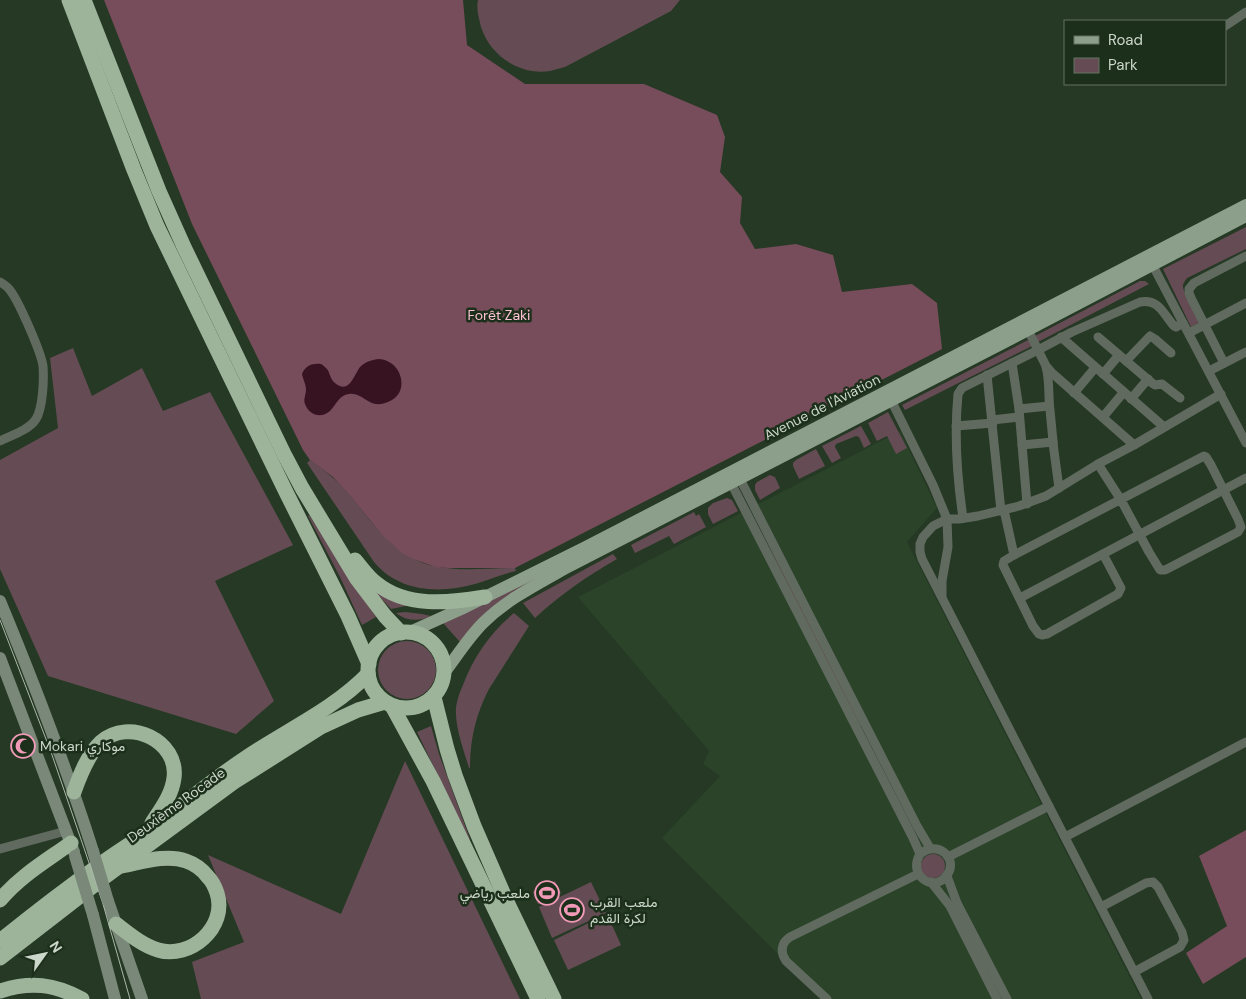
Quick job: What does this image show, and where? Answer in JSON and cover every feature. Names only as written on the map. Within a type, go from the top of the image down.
[{"type":"highway","points":[[69,0],[157,226],[348,616],[369,669]]},
{"type":"highway","points":[[84,0],[171,219],[288,463],[371,598],[386,616],[406,632]]},
{"type":"highway","points":[[322,521],[376,583],[401,597],[429,601],[485,596]]},
{"type":"highway","points":[[406,632],[420,635],[436,646],[444,663],[444,673],[443,682],[434,697],[425,704],[403,709],[389,704],[379,697],[370,682],[369,669],[371,655],[376,646],[392,635],[406,632]]},
{"type":"highway","name":"Deuxième Rocade","points":[[0,941],[39,909],[145,834],[189,798],[247,757],[348,693],[357,685],[369,669]]},
{"type":"highway","points":[[434,697],[447,749],[470,817],[554,999]]},
{"type":"highway","points":[[389,704],[433,781],[538,999]]},
{"type":"highway","name":"Deuxième Rocade","points":[[0,958],[118,866],[234,782],[321,727],[358,710],[389,704]]},
{"type":"highway","points":[[74,792],[93,752],[109,736],[133,731],[153,738],[161,744],[171,759],[174,767],[174,777],[169,795],[145,834]]},
{"type":"highway","points":[[0,900],[23,877],[71,844]]},
{"type":"highway","points":[[116,924],[145,944],[158,950],[177,952],[194,946],[203,939],[215,922],[219,904],[218,894],[209,878],[194,864],[166,858],[118,866]]},
{"type":"highway","points":[[0,991],[16,986],[44,986],[59,988],[82,999]]},
{"type":"main road","name":"Avenue de l'Aviation","points":[[444,673],[472,636],[495,612],[564,569],[733,476],[1246,205]]},
{"type":"main road","name":"Avenue de l'Aviation","points":[[406,632],[454,612],[891,400],[1246,216]]},
{"type":"main road","points":[[0,601],[30,674],[74,792],[108,901],[142,999]]},
{"type":"main road","points":[[0,658],[71,844],[93,915],[115,999]]},
{"type":"street","points":[[1226,25],[1246,12]]},
{"type":"street","points":[[1224,363],[1189,293],[1189,289],[1190,286],[1246,256]]},
{"type":"street","points":[[1152,264],[1246,443]]},
{"type":"street","points":[[0,282],[8,287],[14,296],[37,346],[43,367],[43,390],[37,417],[27,428],[0,441]]},
{"type":"street","points":[[963,518],[956,426],[958,394],[966,385],[1078,329],[1145,301],[1156,304],[1174,326],[1176,327],[1184,323]]},
{"type":"street","points":[[1188,333],[1246,302]]},
{"type":"street","points":[[1028,330],[1048,374],[1049,406],[1059,488]]},
{"type":"street","points":[[1126,361],[1150,336],[1154,337],[1171,353]]},
{"type":"street","points":[[1061,337],[1164,427]]},
{"type":"street","points":[[1098,337],[1156,385],[1162,384],[1180,398]]},
{"type":"street","points":[[1209,371],[1246,352]]},
{"type":"street","points":[[1074,393],[1119,355]]},
{"type":"street","points":[[1012,363],[1019,413],[1027,504]]},
{"type":"street","points":[[1046,366],[1056,377],[1134,445]]},
{"type":"street","points":[[987,375],[1003,510],[1014,555]]},
{"type":"street","points":[[1132,400],[1148,379]]},
{"type":"street","points":[[1103,418],[1124,393]]},
{"type":"street","points":[[1148,999],[942,599],[922,559],[920,544],[923,537],[933,526],[947,519],[963,518],[1003,510],[1027,504],[1046,496],[1221,394]]},
{"type":"street","points":[[891,400],[933,485],[947,519],[948,547],[942,581],[942,599]]},
{"type":"street","points":[[956,426],[992,422],[1049,406]]},
{"type":"street","points":[[1022,445],[1053,442]]},
{"type":"street","points":[[1098,464],[1120,500],[1157,566],[1162,571],[1216,544],[1241,527],[1208,459],[1204,456],[1160,478],[1120,500],[1014,555],[1004,561],[1003,564],[1040,635],[1047,634],[1114,598],[1120,591],[1119,584],[1103,554]]},
{"type":"street","points":[[733,476],[930,848]]},
{"type":"street","points":[[733,476],[920,854]]},
{"type":"street","points":[[1020,598],[1246,478]]},
{"type":"street","points":[[1064,837],[1246,742]]},
{"type":"street","points":[[948,857],[1048,806]]},
{"type":"street","points":[[0,849],[71,844]]},
{"type":"street","points":[[930,848],[940,850],[948,857],[950,866],[947,876],[937,882],[926,881],[918,874],[916,864],[920,854],[930,848]]},
{"type":"street","points":[[827,999],[786,961],[782,954],[784,942],[790,937],[918,874]]},
{"type":"street","points":[[947,876],[977,950],[1001,997]]},
{"type":"street","points":[[932,882],[950,906],[977,950]]},
{"type":"street","points":[[1100,907],[1146,883],[1153,882],[1157,885],[1182,932],[1184,940],[1180,947],[1134,972]]},
{"type":"shaded area","points":[[378,359],[394,365],[400,375],[400,392],[392,400],[378,404],[355,394],[349,394],[343,396],[330,411],[323,415],[316,415],[309,411],[304,400],[306,387],[302,374],[307,367],[322,364],[333,381],[344,387],[362,365]]},
{"type":"shaded area","points":[[900,431],[937,508],[907,542],[1141,999],[823,999],[662,838],[720,776],[703,764],[709,751],[578,597]]},
{"type":"green space","name":"Forêt Zaki","points":[[104,0],[463,0],[467,45],[525,84],[644,84],[717,115],[725,137],[720,172],[742,197],[740,223],[755,249],[796,244],[833,255],[842,292],[912,284],[937,303],[942,349],[515,568],[436,567],[413,559],[402,553],[384,537],[347,492],[333,477],[310,460],[303,450],[192,224]]},
{"type":"green space","points":[[478,0],[680,0],[671,11],[565,67],[539,72],[517,67],[499,55],[491,46],[481,27]]},
{"type":"green space","points":[[1246,227],[1246,249],[1187,278],[1184,282],[1183,288],[1185,293],[1200,322],[1191,327],[1163,269]]},
{"type":"green space","points":[[1140,281],[1145,281],[1149,284],[1038,342],[1035,336]]},
{"type":"green space","points":[[1028,340],[1032,346],[905,410],[902,405]]},
{"type":"green space","points":[[73,348],[92,396],[142,368],[163,411],[210,392],[293,545],[215,581],[274,701],[236,734],[48,676],[0,569],[0,460],[58,428],[50,358]]},
{"type":"green space","points":[[888,412],[907,448],[896,454],[887,436],[877,441],[868,423]]},
{"type":"green space","points":[[861,426],[871,444],[864,448],[859,437],[856,436],[836,444],[835,447],[841,458],[832,463],[822,446]]},
{"type":"green space","points":[[816,449],[825,466],[799,479],[793,463]]},
{"type":"green space","points":[[310,460],[339,484],[385,537],[407,555],[444,568],[515,568],[516,571],[475,584],[448,589],[420,588],[395,580],[374,562],[307,463]]},
{"type":"green space","points":[[770,475],[775,477],[780,488],[760,500],[755,490],[755,485]]},
{"type":"green space","points":[[727,498],[732,500],[738,511],[713,524],[708,514],[708,508],[713,503]]},
{"type":"green space","points":[[750,507],[862,726],[860,727],[804,618]]},
{"type":"green space","points":[[694,512],[696,516],[699,514],[706,527],[674,544],[669,536],[635,553],[631,545]]},
{"type":"green space","points":[[308,516],[376,617],[362,625],[340,577]]},
{"type":"green space","points":[[613,554],[617,559],[574,586],[535,618],[523,603]]},
{"type":"green space","points":[[539,575],[460,642],[443,623]]},
{"type":"green space","points":[[376,590],[411,605],[391,609],[376,593]]},
{"type":"green space","points":[[405,612],[431,616],[413,620],[404,618],[396,613]]},
{"type":"green space","points":[[514,613],[529,626],[484,698],[477,717],[469,768],[458,728],[456,711],[460,692],[467,674],[490,637]]},
{"type":"green space","points":[[401,641],[413,641],[428,649],[436,664],[436,676],[428,691],[413,699],[401,699],[386,691],[378,676],[378,664],[386,649]]},
{"type":"green space","points":[[431,726],[439,754],[470,839],[469,840],[417,732]]},
{"type":"green space","points":[[405,761],[520,999],[201,999],[192,962],[244,942],[208,855],[341,914]]},
{"type":"green space","points":[[1246,830],[1246,957],[1203,984],[1186,953],[1227,926],[1199,856]]},
{"type":"green space","points":[[933,854],[942,857],[945,866],[942,875],[933,878],[924,875],[921,866],[924,857]]},
{"type":"green space","name":"ملعب رياضي","points":[[555,881],[561,893],[538,904],[533,892]]},
{"type":"green space","name":"ملعب القرب لكرة القدم","points":[[591,882],[606,913],[552,938],[539,907]]},
{"type":"green space","name":"ملعب القرب لكرة القدم","points":[[607,914],[621,945],[568,970],[554,940]]},
{"type":"tram line","points":[[0,620],[51,752],[86,854],[103,904],[130,999]]},
{"type":"place","name":"Mokari موكاري","points":[[23,746]]},
{"type":"place","name":"ملعب رياضي","points":[[547,893]]},
{"type":"place","name":"ملعب القرب لكرة القدم","points":[[572,910]]}]
